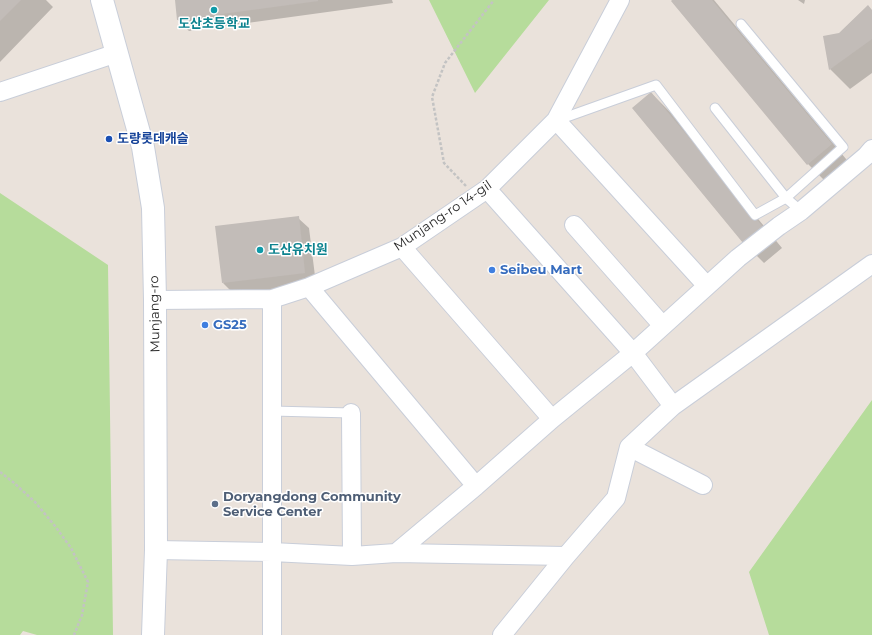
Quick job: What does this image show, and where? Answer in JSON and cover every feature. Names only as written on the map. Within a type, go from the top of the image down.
[{"type":"street","name":"Munjang-ro","points":[[102,0],[143,147],[153,208],[156,550],[153,635]]},
{"type":"street","name":"Munjang-ro 14-gil","points":[[155,300],[272,299],[309,287],[402,247],[482,193],[556,120],[620,0]]},
{"type":"street","points":[[0,92],[117,53]]},
{"type":"street","points":[[556,120],[707,286]]},
{"type":"street","points":[[396,553],[476,486],[552,419],[633,353],[738,258],[801,211],[870,156]]},
{"type":"street","points":[[482,193],[633,353],[673,406]]},
{"type":"street","points":[[574,225],[663,326]]},
{"type":"street","points":[[402,247],[552,419]]},
{"type":"street","points":[[502,635],[566,556],[616,498],[629,447],[673,406],[872,264]]},
{"type":"street","points":[[309,287],[476,486]]},
{"type":"street","points":[[272,299],[272,635]]},
{"type":"street","points":[[351,413],[352,556]]},
{"type":"street","points":[[629,447],[703,486]]},
{"type":"street","points":[[156,550],[272,552],[352,556],[396,553],[566,556]]},
{"type":"lane","points":[[556,120],[656,85],[755,215],[786,198],[843,147],[741,24]]},
{"type":"lane","points":[[715,108],[786,198],[801,211]]},
{"type":"lane","points":[[272,411],[351,413]]},
{"type":"path","points":[[482,193],[444,163],[432,97],[445,63],[494,0]]},
{"type":"path","points":[[0,472],[14,482],[35,502],[55,526],[71,548],[88,582],[82,615],[74,635]]},
{"type":"green space","points":[[429,0],[549,0],[475,93]]},
{"type":"green space","points":[[0,193],[108,265],[113,635],[37,635],[23,631],[20,635],[0,635]]},
{"type":"green space","points":[[872,400],[872,635],[769,635],[749,572]]},
{"type":"building","points":[[0,0],[21,0],[0,21]]},
{"type":"building","name":"도산초등학교","points":[[175,0],[318,0],[318,1],[177,20]]},
{"type":"building","points":[[712,0],[832,144],[807,165],[671,1]]},
{"type":"building","points":[[868,5],[872,10],[872,39],[829,70],[823,36],[839,33]]},
{"type":"building","points":[[651,92],[763,227],[743,243],[632,108]]},
{"type":"building","name":"도산유치원","points":[[299,216],[305,273],[222,283],[215,226]]},
{"type":"place","name":"도산초등학교","points":[[214,10]]},
{"type":"place","name":"도량롯데캐슬","points":[[109,139]]},
{"type":"place","name":"도산유치원","points":[[260,250]]},
{"type":"place","name":"Seibeu Mart","points":[[492,270]]},
{"type":"place","name":"GS25","points":[[205,325]]},
{"type":"place","name":"Doryangdong Community Service Center","points":[[215,504]]}]
